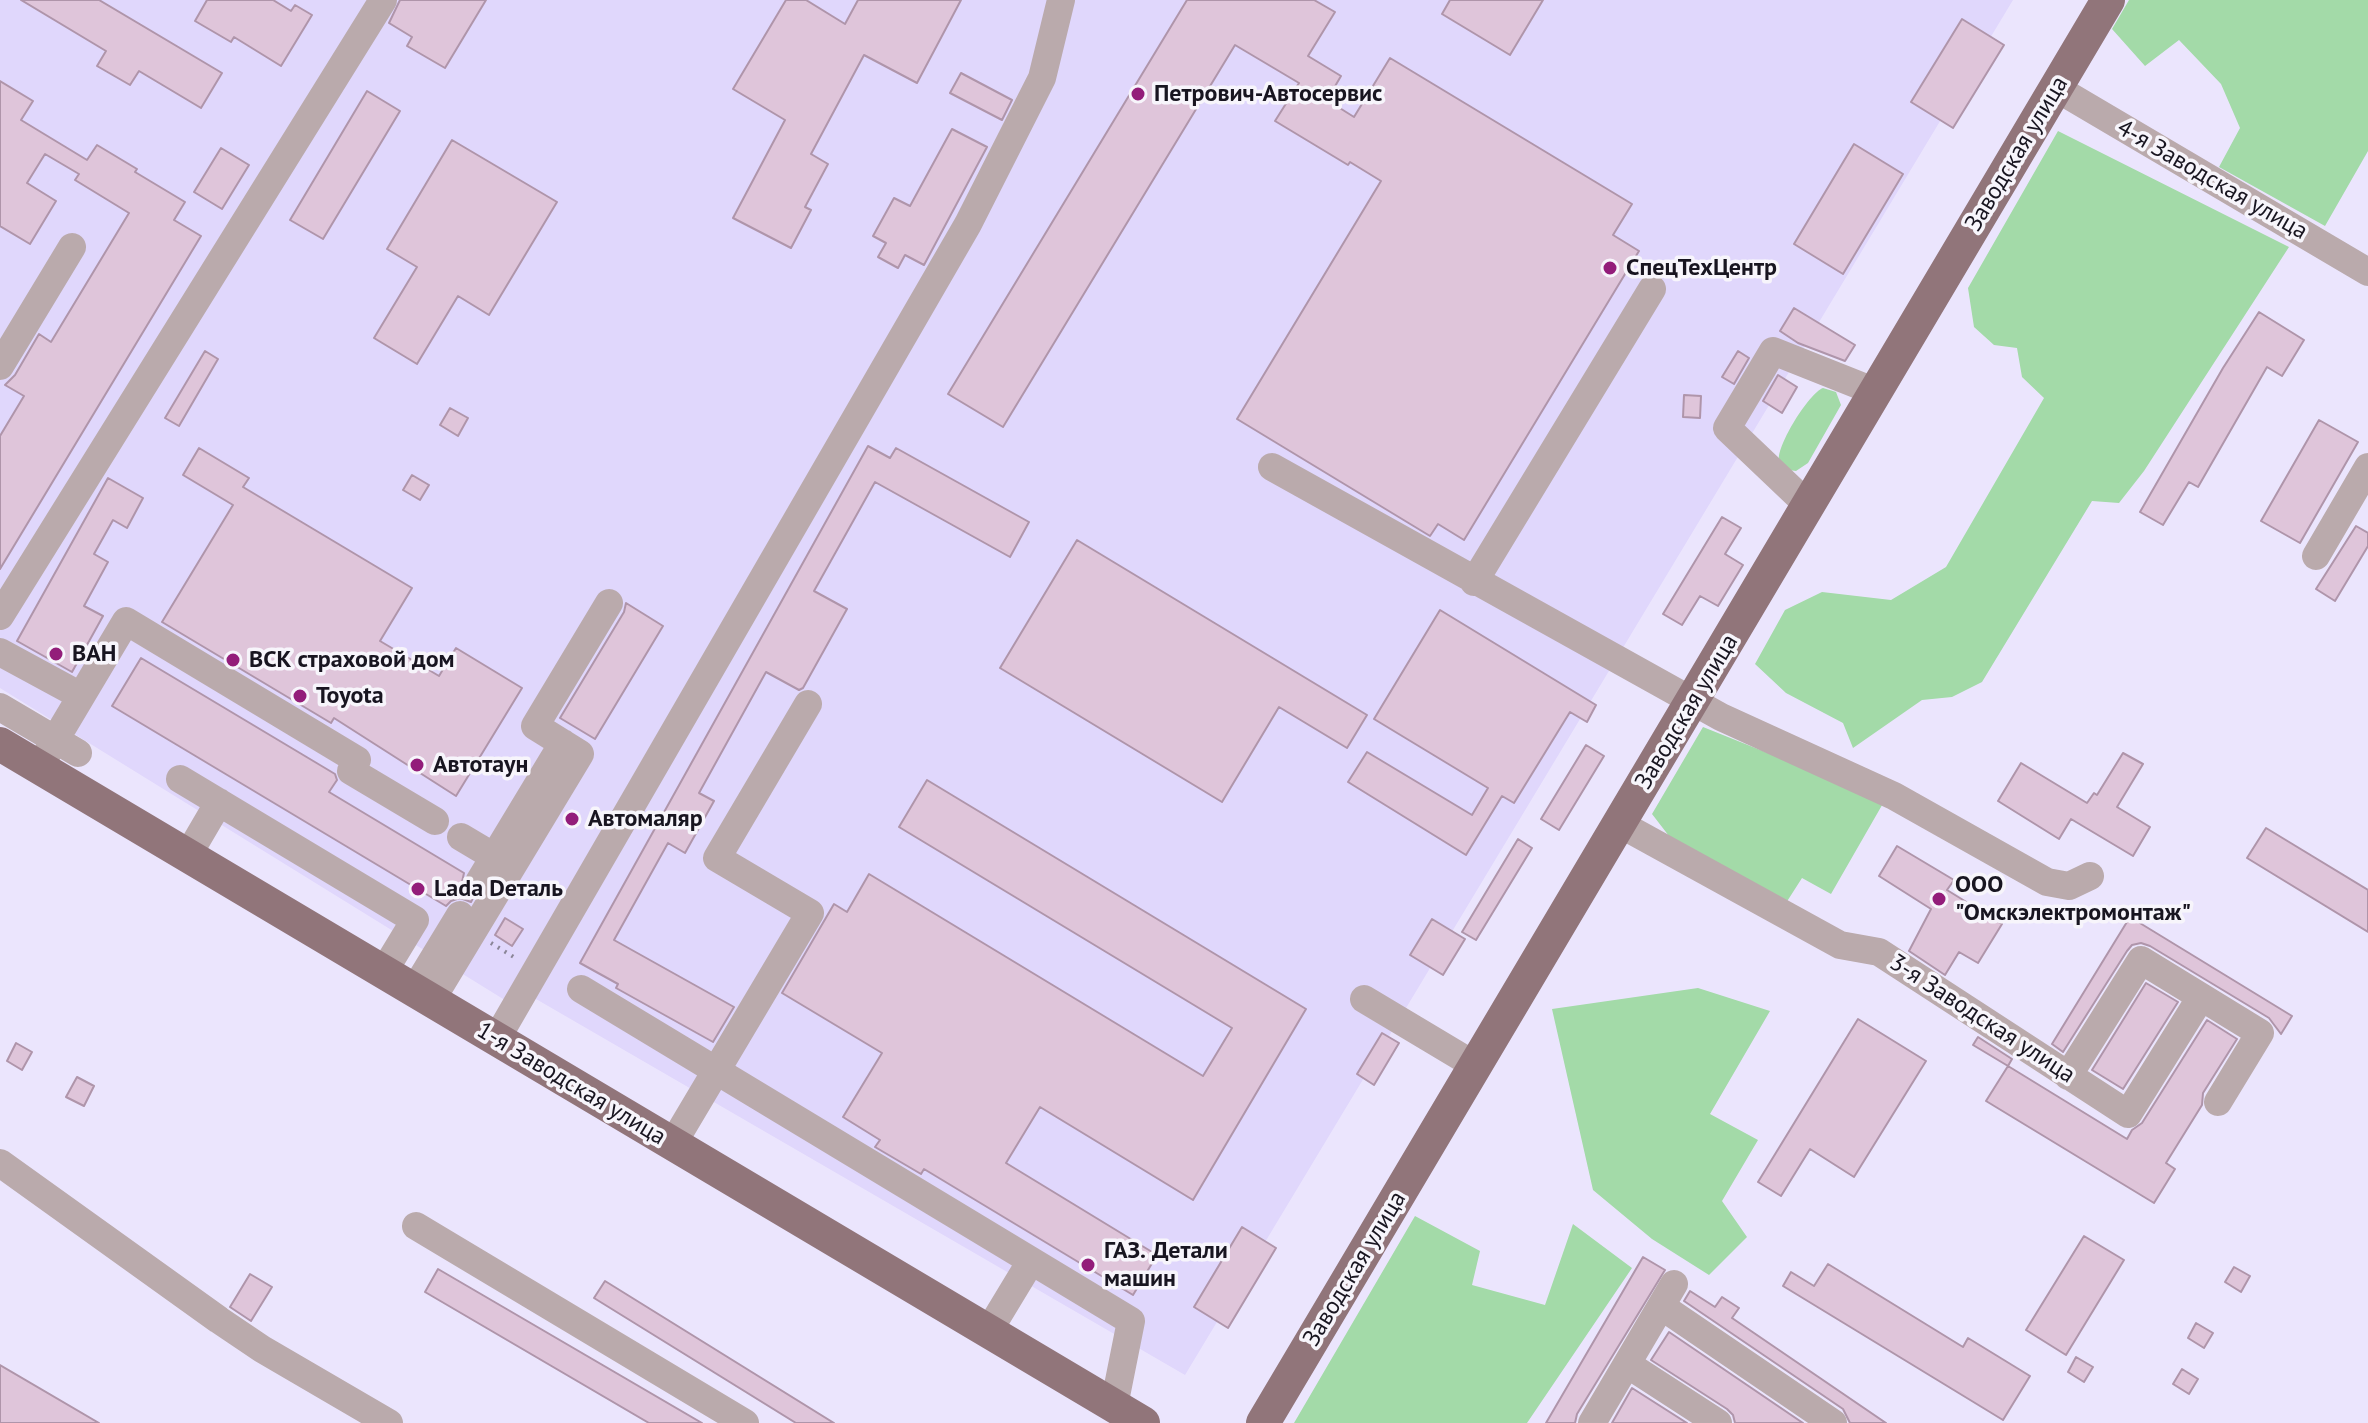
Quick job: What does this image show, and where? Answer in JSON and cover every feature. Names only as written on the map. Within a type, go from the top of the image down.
[{"type":"main road","name":"Заводская улица","points":[[1263,1423],[2108,0]]},
{"type":"main road","name":"1-я Заводская улица","points":[[0,744],[57,753],[188,855],[1129,1414]]},
{"type":"street","points":[[0,616],[383,0]]},
{"type":"street","points":[[497,1038],[968,224],[1042,78],[1061,0]]},
{"type":"street","name":"4-я Заводская улица","points":[[2056,88],[2368,272]]},
{"type":"street","points":[[0,366],[72,247]]},
{"type":"street","points":[[1474,582],[1652,289]]},
{"type":"street","points":[[1809,506],[1727,428],[1773,351],[1876,392]]},
{"type":"street","points":[[1272,467],[1693,702],[1768,740],[1894,796],[2047,882],[2069,886],[2090,876]]},
{"type":"street","points":[[2316,556],[2368,467]]},
{"type":"street","points":[[423,994],[475,934],[503,862],[563,743],[535,726],[609,603]]},
{"type":"street","points":[[0,707],[57,753],[81,696],[126,621],[357,760],[351,771],[435,821]]},
{"type":"street","points":[[0,652],[81,696]]},
{"type":"street","points":[[672,1145],[810,913],[717,858],[808,704]]},
{"type":"street","points":[[180,779],[415,920]]},
{"type":"street","points":[[188,855],[219,802]]},
{"type":"street","name":"3-я Заводская улица","points":[[1620,824],[1840,945],[1879,952],[2128,1114],[2201,997]]},
{"type":"street","points":[[461,837],[503,862]]},
{"type":"street","points":[[479,882],[503,862]]},
{"type":"street","points":[[384,971],[422,908],[475,934]]},
{"type":"street","points":[[2068,1076],[2141,960],[2260,1033],[2218,1102]]},
{"type":"street","points":[[581,989],[1131,1321],[1129,1414]]},
{"type":"street","points":[[1364,999],[1476,1066]]},
{"type":"street","points":[[0,1163],[262,1349],[389,1423]]},
{"type":"street","points":[[416,1226],[745,1423]]},
{"type":"street","points":[[988,1332],[1031,1261]]},
{"type":"street","points":[[1592,1423],[1667,1295],[1833,1423]]},
{"type":"street","points":[[1627,1364],[1718,1423]]},
{"type":"shaded area","points":[[0,0],[2013,0],[1185,1375],[517,988],[508,1002],[0,688]]},
{"type":"green space","points":[[2129,0],[2368,0],[2368,151],[2325,226],[2219,167],[2240,128],[2221,84],[2179,40],[2145,66],[2112,29]]},
{"type":"green space","points":[[2058,131],[2289,247],[2144,471],[2119,503],[2092,501],[1982,682],[1952,697],[1922,700],[1853,748],[1843,723],[1786,693],[1755,664],[1785,610],[1822,592],[1891,600],[1946,567],[2044,398],[2022,377],[2017,348],[1994,345],[1974,327],[1968,288]]},
{"type":"green space","points":[[1823,388],[1836,392],[1841,405],[1808,463],[1796,471],[1789,470],[1779,460],[1783,443],[1802,409]]},
{"type":"green space","points":[[1703,727],[1885,800],[1831,894],[1802,878],[1786,903],[1679,849],[1652,814]]},
{"type":"green space","points":[[1698,988],[1770,1011],[1710,1114],[1758,1140],[1722,1201],[1747,1237],[1709,1275],[1652,1239],[1593,1190],[1552,1009]]},
{"type":"green space","points":[[1415,1216],[1480,1251],[1472,1285],[1545,1305],[1573,1224],[1632,1268],[1527,1423],[1294,1423]]},
{"type":"building","points":[[21,0],[99,0],[222,73],[201,108],[139,71],[130,85],[97,66],[106,51]]},
{"type":"building","points":[[207,0],[273,0],[291,11],[295,5],[312,15],[281,66],[234,37],[231,42],[195,21]]},
{"type":"building","points":[[400,0],[486,0],[445,68],[407,46],[412,37],[389,23]]},
{"type":"building","points":[[786,0],[806,0],[845,24],[858,0],[961,0],[917,83],[864,55],[811,154],[828,164],[805,207],[811,210],[791,248],[733,218],[785,120],[733,89]]},
{"type":"building","points":[[1187,0],[1314,0],[1335,12],[1308,56],[1341,76],[1327,100],[1354,117],[1390,58],[1632,204],[1613,235],[1639,251],[1464,540],[1438,524],[1430,536],[1237,419],[1381,181],[1275,121],[1299,83],[1235,45],[1003,427],[948,394]]},
{"type":"building","points":[[1450,0],[1543,0],[1510,55],[1442,14]]},
{"type":"building","points":[[1962,19],[2004,45],[1953,128],[1911,102]]},
{"type":"building","points":[[961,73],[1012,100],[1002,120],[950,93]]},
{"type":"building","points":[[0,81],[33,101],[21,120],[87,160],[97,145],[137,169],[135,172],[185,202],[174,220],[201,236],[0,569],[0,436],[24,396],[5,385],[15,375],[39,334],[51,342],[129,213],[75,180],[79,174],[45,154],[27,183],[56,201],[30,244],[0,226]]},
{"type":"building","points":[[367,91],[400,111],[323,239],[290,220]]},
{"type":"building","points":[[952,129],[987,147],[924,265],[905,255],[898,268],[878,257],[886,243],[873,236],[894,198],[910,206]]},
{"type":"building","points":[[452,140],[557,202],[489,315],[458,296],[417,364],[374,338],[417,267],[387,249]]},
{"type":"building","points":[[1854,144],[1903,174],[1843,274],[1794,244]]},
{"type":"building","points":[[221,148],[249,165],[222,209],[194,192]]},
{"type":"building","points":[[1794,308],[1855,345],[1845,361],[1798,343],[1780,331]]},
{"type":"building","points":[[2259,312],[2304,340],[2282,376],[2267,367],[2198,487],[2189,482],[2163,525],[2140,512]]},
{"type":"building","points":[[205,351],[218,359],[179,426],[165,418]]},
{"type":"building","points":[[1738,351],[1749,358],[1734,384],[1722,377]]},
{"type":"building","points":[[1778,375],[1797,387],[1782,413],[1763,401]]},
{"type":"building","points":[[1684,395],[1701,396],[1700,418],[1683,417]]},
{"type":"building","points":[[450,408],[468,418],[458,436],[440,425]]},
{"type":"building","points":[[2319,420],[2358,442],[2300,543],[2261,521]]},
{"type":"building","points":[[868,446],[890,458],[896,448],[1029,522],[1010,557],[875,482],[814,591],[847,609],[803,688],[799,690],[766,672],[699,793],[714,801],[685,853],[668,843],[614,940],[734,1007],[713,1042],[616,988],[618,984],[580,963]]},
{"type":"building","points":[[199,448],[249,478],[243,487],[412,588],[380,641],[439,676],[456,648],[522,688],[456,796],[334,718],[331,723],[162,622],[233,505],[183,475]]},
{"type":"building","points":[[412,475],[429,485],[420,500],[403,490]]},
{"type":"building","points":[[108,478],[143,498],[127,528],[113,520],[94,554],[108,562],[84,606],[103,616],[72,672],[17,641]]},
{"type":"building","points":[[1722,517],[1741,528],[1725,554],[1743,565],[1718,606],[1700,596],[1682,625],[1663,614]]},
{"type":"building","points":[[2356,526],[2368,533],[2368,546],[2335,601],[2316,589]]},
{"type":"building","points":[[1077,540],[1367,715],[1347,748],[1279,707],[1222,802],[1000,668]]},
{"type":"building","points":[[626,603],[663,626],[595,739],[560,718],[624,612]]},
{"type":"building","points":[[1440,610],[1596,705],[1587,722],[1570,712],[1514,803],[1502,796],[1466,855],[1348,782],[1367,752],[1472,815],[1488,788],[1374,719]]},
{"type":"building","points":[[141,658],[335,774],[337,780],[329,792],[464,873],[462,882],[465,891],[473,898],[471,902],[460,898],[446,906],[112,706]]},
{"type":"building","points":[[1586,745],[1604,756],[1559,830],[1541,819]]},
{"type":"building","points":[[2123,753],[2143,764],[2117,807],[2150,827],[2133,856],[2071,819],[2059,839],[1998,801],[2021,763],[2087,803],[2094,793],[2097,795]]},
{"type":"building","points":[[927,780],[1306,1009],[1193,1200],[1040,1107],[1006,1163],[1157,1255],[1133,1295],[924,1169],[921,1174],[875,1147],[880,1140],[843,1117],[882,1053],[782,993],[834,904],[847,912],[869,874],[1203,1076],[1232,1028],[899,827]]},
{"type":"building","points":[[2266,828],[2368,890],[2368,932],[2247,858]]},
{"type":"building","points":[[1518,839],[1532,848],[1476,940],[1462,932]]},
{"type":"building","name":"ООО \"Омскэлектромонтаж\"","points":[[1897,846],[1954,880],[1947,890],[2002,924],[1978,963],[1959,952],[1945,975],[1909,951],[1931,909],[1879,876]]},
{"type":"building","points":[[2130,917],[2292,1016],[2281,1034],[2269,1018],[2141,943],[2132,945],[2127,951],[2063,1052],[2052,1044]]},
{"type":"building","points":[[505,918],[523,929],[512,946],[495,935]]},
{"type":"building","points":[[1432,919],[1465,939],[1443,975],[1410,955]]},
{"type":"building","points":[[2146,983],[2178,1002],[2123,1089],[2092,1070]]},
{"type":"building","points":[[1858,1019],[1926,1061],[1854,1177],[1810,1149],[1781,1196],[1758,1182]]},
{"type":"building","points":[[2207,1020],[2237,1039],[2203,1093],[2202,1105],[2166,1163],[2175,1169],[2154,1203],[1986,1101],[2008,1066],[2127,1139],[2132,1130],[2142,1123]]},
{"type":"building","points":[[1382,1033],[1399,1043],[1374,1085],[1357,1074]]},
{"type":"building","points":[[1978,1037],[2012,1059],[2008,1066],[1973,1045]]},
{"type":"building","points":[[16,1043],[32,1052],[22,1070],[7,1061]]},
{"type":"building","points":[[77,1077],[94,1086],[84,1106],[66,1097]]},
{"type":"building","points":[[1242,1227],[1276,1248],[1228,1328],[1194,1307]]},
{"type":"building","points":[[2084,1236],[2124,1260],[2066,1355],[2026,1330]]},
{"type":"building","points":[[1643,1257],[1665,1270],[1577,1414],[1575,1423],[1546,1423]]},
{"type":"building","points":[[1828,1264],[1963,1347],[1968,1338],[2030,1376],[2003,1420],[1783,1286],[1791,1272],[1814,1286]]},
{"type":"building","points":[[2234,1267],[2250,1276],[2241,1292],[2225,1282]]},
{"type":"building","points":[[438,1269],[702,1423],[649,1423],[425,1292]]},
{"type":"building","points":[[250,1274],[272,1287],[251,1321],[230,1307]]},
{"type":"building","points":[[605,1281],[834,1423],[796,1423],[594,1298]]},
{"type":"building","points":[[1690,1291],[1715,1307],[1722,1297],[1739,1308],[1732,1318],[1886,1423],[1850,1423],[1843,1409],[1684,1301]]},
{"type":"building","points":[[2196,1323],[2213,1333],[2204,1348],[2188,1338]]},
{"type":"building","points":[[1669,1332],[1803,1423],[1735,1423],[1727,1409],[1651,1360]]},
{"type":"building","points":[[2076,1357],[2093,1367],[2084,1382],[2068,1372]]},
{"type":"building","points":[[0,1365],[99,1423],[0,1423]]},
{"type":"building","points":[[2182,1369],[2198,1379],[2189,1394],[2173,1384]]},
{"type":"building","points":[[1632,1388],[1687,1423],[1612,1423]]},
{"type":"place","name":"Петрович-Автосервис","points":[[1138,94]]},
{"type":"place","name":"СпецТехЦентр","points":[[1610,268]]},
{"type":"place","name":"ВАН","points":[[56,654]]},
{"type":"place","name":"ВСК страховой дом","points":[[233,660]]},
{"type":"place","name":"Toyota","points":[[300,696]]},
{"type":"place","name":"Автотаун","points":[[417,765]]},
{"type":"place","name":"Автомаляр","points":[[572,819]]},
{"type":"place","name":"Lada Dеталь","points":[[418,889]]},
{"type":"place","name":"ООО \"Омскэлектромонтаж\"","points":[[1939,899]]},
{"type":"place","name":"ГАЗ. Детали машин","points":[[1088,1265]]}]
